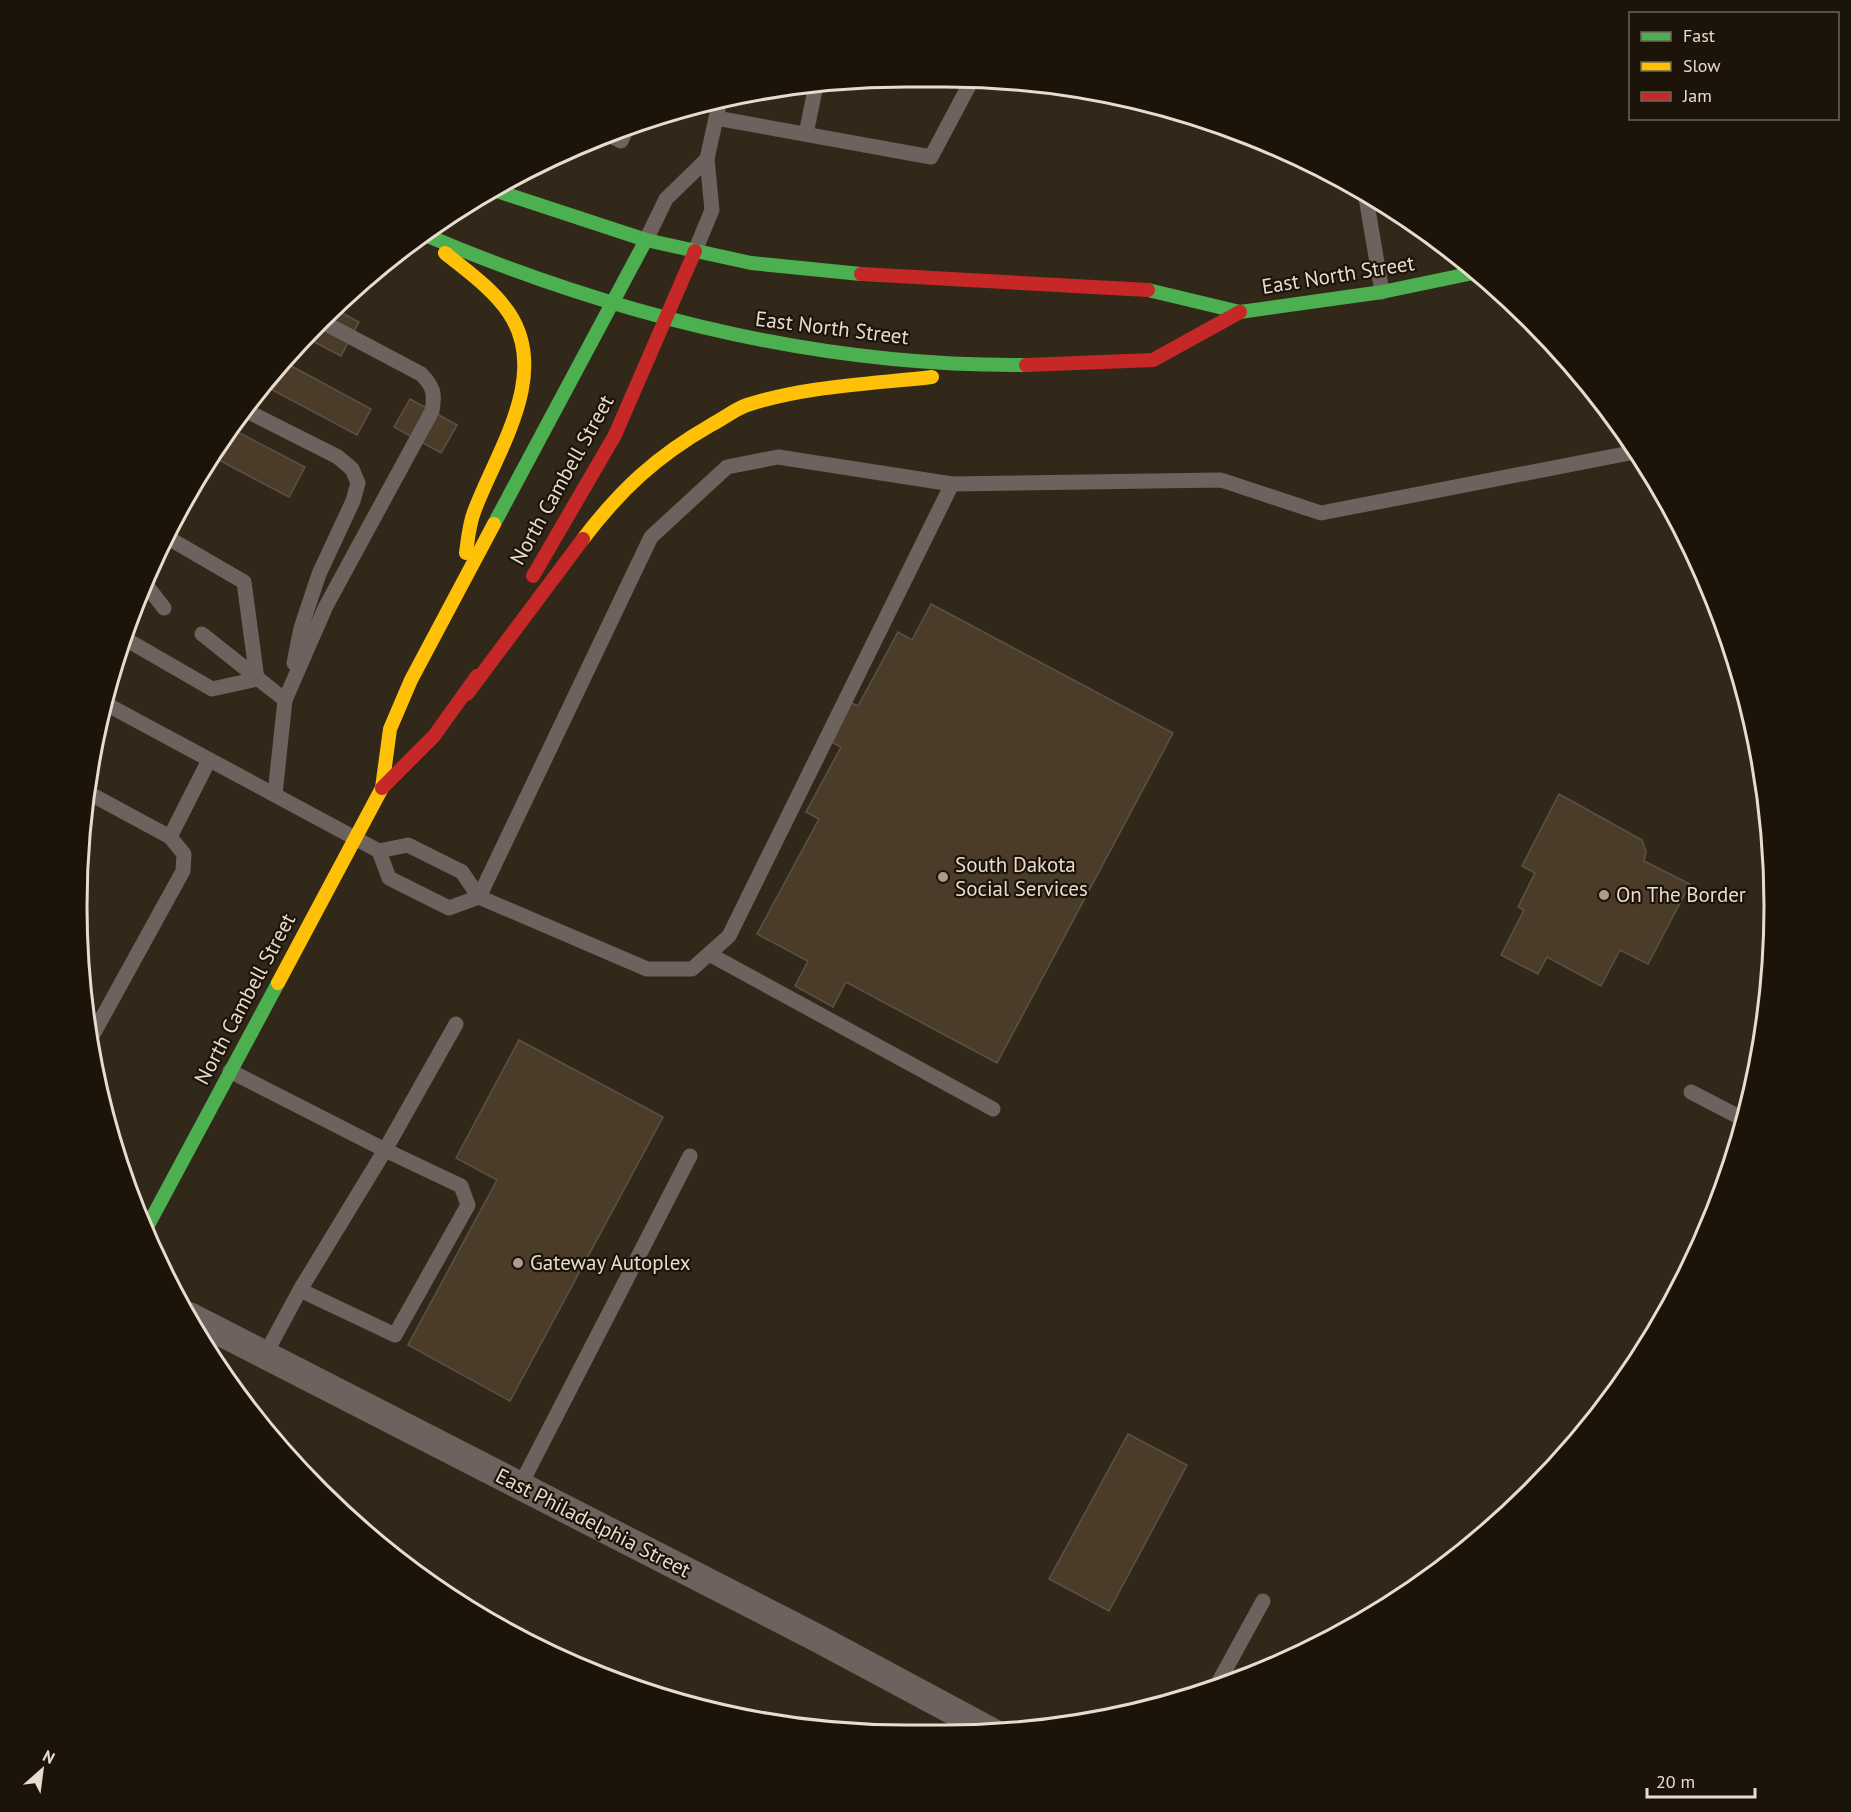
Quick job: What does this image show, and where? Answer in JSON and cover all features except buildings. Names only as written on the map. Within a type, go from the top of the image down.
[{"type":"main road","name":"East North Street","points":[[503,193],[646,240],[751,263],[867,275],[1145,289],[1240,312]]},
{"type":"main road","name":"East North Street","points":[[433,238],[556,288],[723,334],[861,355],[960,364],[1041,365],[1155,359],[1240,312],[1382,292],[1467,275]]},
{"type":"main road","points":[[430,240],[510,313],[519,330],[524,348],[523,371],[510,434],[473,514],[459,586]]},
{"type":"main road","name":"North Cambell Street","points":[[382,788],[390,729],[459,586],[613,305],[646,240]]},
{"type":"main road","name":"North Cambell Street","points":[[150,1221],[382,788],[408,765],[449,720],[467,694],[615,435],[694,251]]},
{"type":"main road","points":[[467,694],[611,502],[641,473],[702,428],[745,406],[793,394],[857,384],[1041,365]]},
{"type":"street","name":"East Philadelphia Street","points":[[201,1322],[976,1724]]},
{"type":"lane","points":[[716,118],[931,157],[968,88]]},
{"type":"lane","points":[[806,134],[814,93]]},
{"type":"lane","name":"North Cambell Street","points":[[694,251],[712,210],[707,159],[718,109]]},
{"type":"lane","name":"North Cambell Street","points":[[646,240],[666,199],[707,159]]},
{"type":"lane","points":[[1367,205],[1382,292]]},
{"type":"lane","points":[[285,700],[326,606],[432,411],[434,399],[433,386],[421,374],[329,325]]},
{"type":"lane","points":[[252,413],[338,457],[352,469],[358,483],[353,501],[319,574],[301,628],[285,700],[275,795]]},
{"type":"lane","points":[[379,851],[389,878],[449,908],[479,897],[651,537],[727,467],[778,457],[952,484],[1221,480],[1321,513],[1627,453]]},
{"type":"lane","points":[[112,707],[379,851],[408,845],[462,872],[479,897],[647,969],[692,969],[729,936],[952,484]]},
{"type":"lane","points":[[173,541],[243,582],[257,679]]},
{"type":"lane","points":[[150,590],[164,608]]},
{"type":"lane","points":[[202,634],[285,700]]},
{"type":"lane","points":[[130,642],[212,689],[257,679]]},
{"type":"lane","points":[[170,837],[209,760]]},
{"type":"lane","points":[[94,796],[170,837],[184,854],[183,870],[97,1028]]},
{"type":"lane","points":[[709,954],[993,1109]]},
{"type":"lane","points":[[265,1355],[300,1290],[385,1150],[456,1024]]},
{"type":"lane","points":[[230,1071],[461,1186],[468,1205],[395,1335],[300,1290]]},
{"type":"lane","points":[[1691,1092],[1737,1116]]},
{"type":"lane","points":[[520,1486],[690,1156]]},
{"type":"lane","points":[[1223,1676],[1263,1601]]},
{"type":"traffic: fast","points":[[503,193],[646,240],[751,263],[861,274]]},
{"type":"traffic: fast","points":[[433,238],[568,289],[643,312],[718,331],[794,346],[870,357],[948,363],[1026,365]]},
{"type":"traffic: fast","points":[[494,524],[646,240]]},
{"type":"traffic: fast","points":[[1148,290],[1240,312],[1382,292],[1466,274]]},
{"type":"traffic: fast","points":[[150,1221],[278,983]]},
{"type":"traffic: slow","points":[[445,253],[488,288],[503,304],[520,337],[524,362],[522,388],[516,414],[474,512],[466,553]]},
{"type":"traffic: slow","points":[[583,539],[611,504],[641,475],[674,449],[742,407],[815,390],[932,377]]},
{"type":"traffic: slow","points":[[278,983],[382,788],[390,729],[411,680],[494,524]]},
{"type":"traffic: jam","points":[[533,576],[615,435],[695,251]]},
{"type":"traffic: jam","points":[[861,274],[1148,290]]},
{"type":"traffic: jam","points":[[1026,365],[1153,360],[1240,312]]},
{"type":"traffic: jam","points":[[467,694],[583,539]]},
{"type":"traffic: jam","points":[[382,788],[434,736],[477,676]]},
{"type":"place","name":"South Dakota Social Services","points":[[943,877]]},
{"type":"place","name":"On The Border","points":[[1604,895]]},
{"type":"place","name":"Gateway Autoplex","points":[[518,1263]]}]
